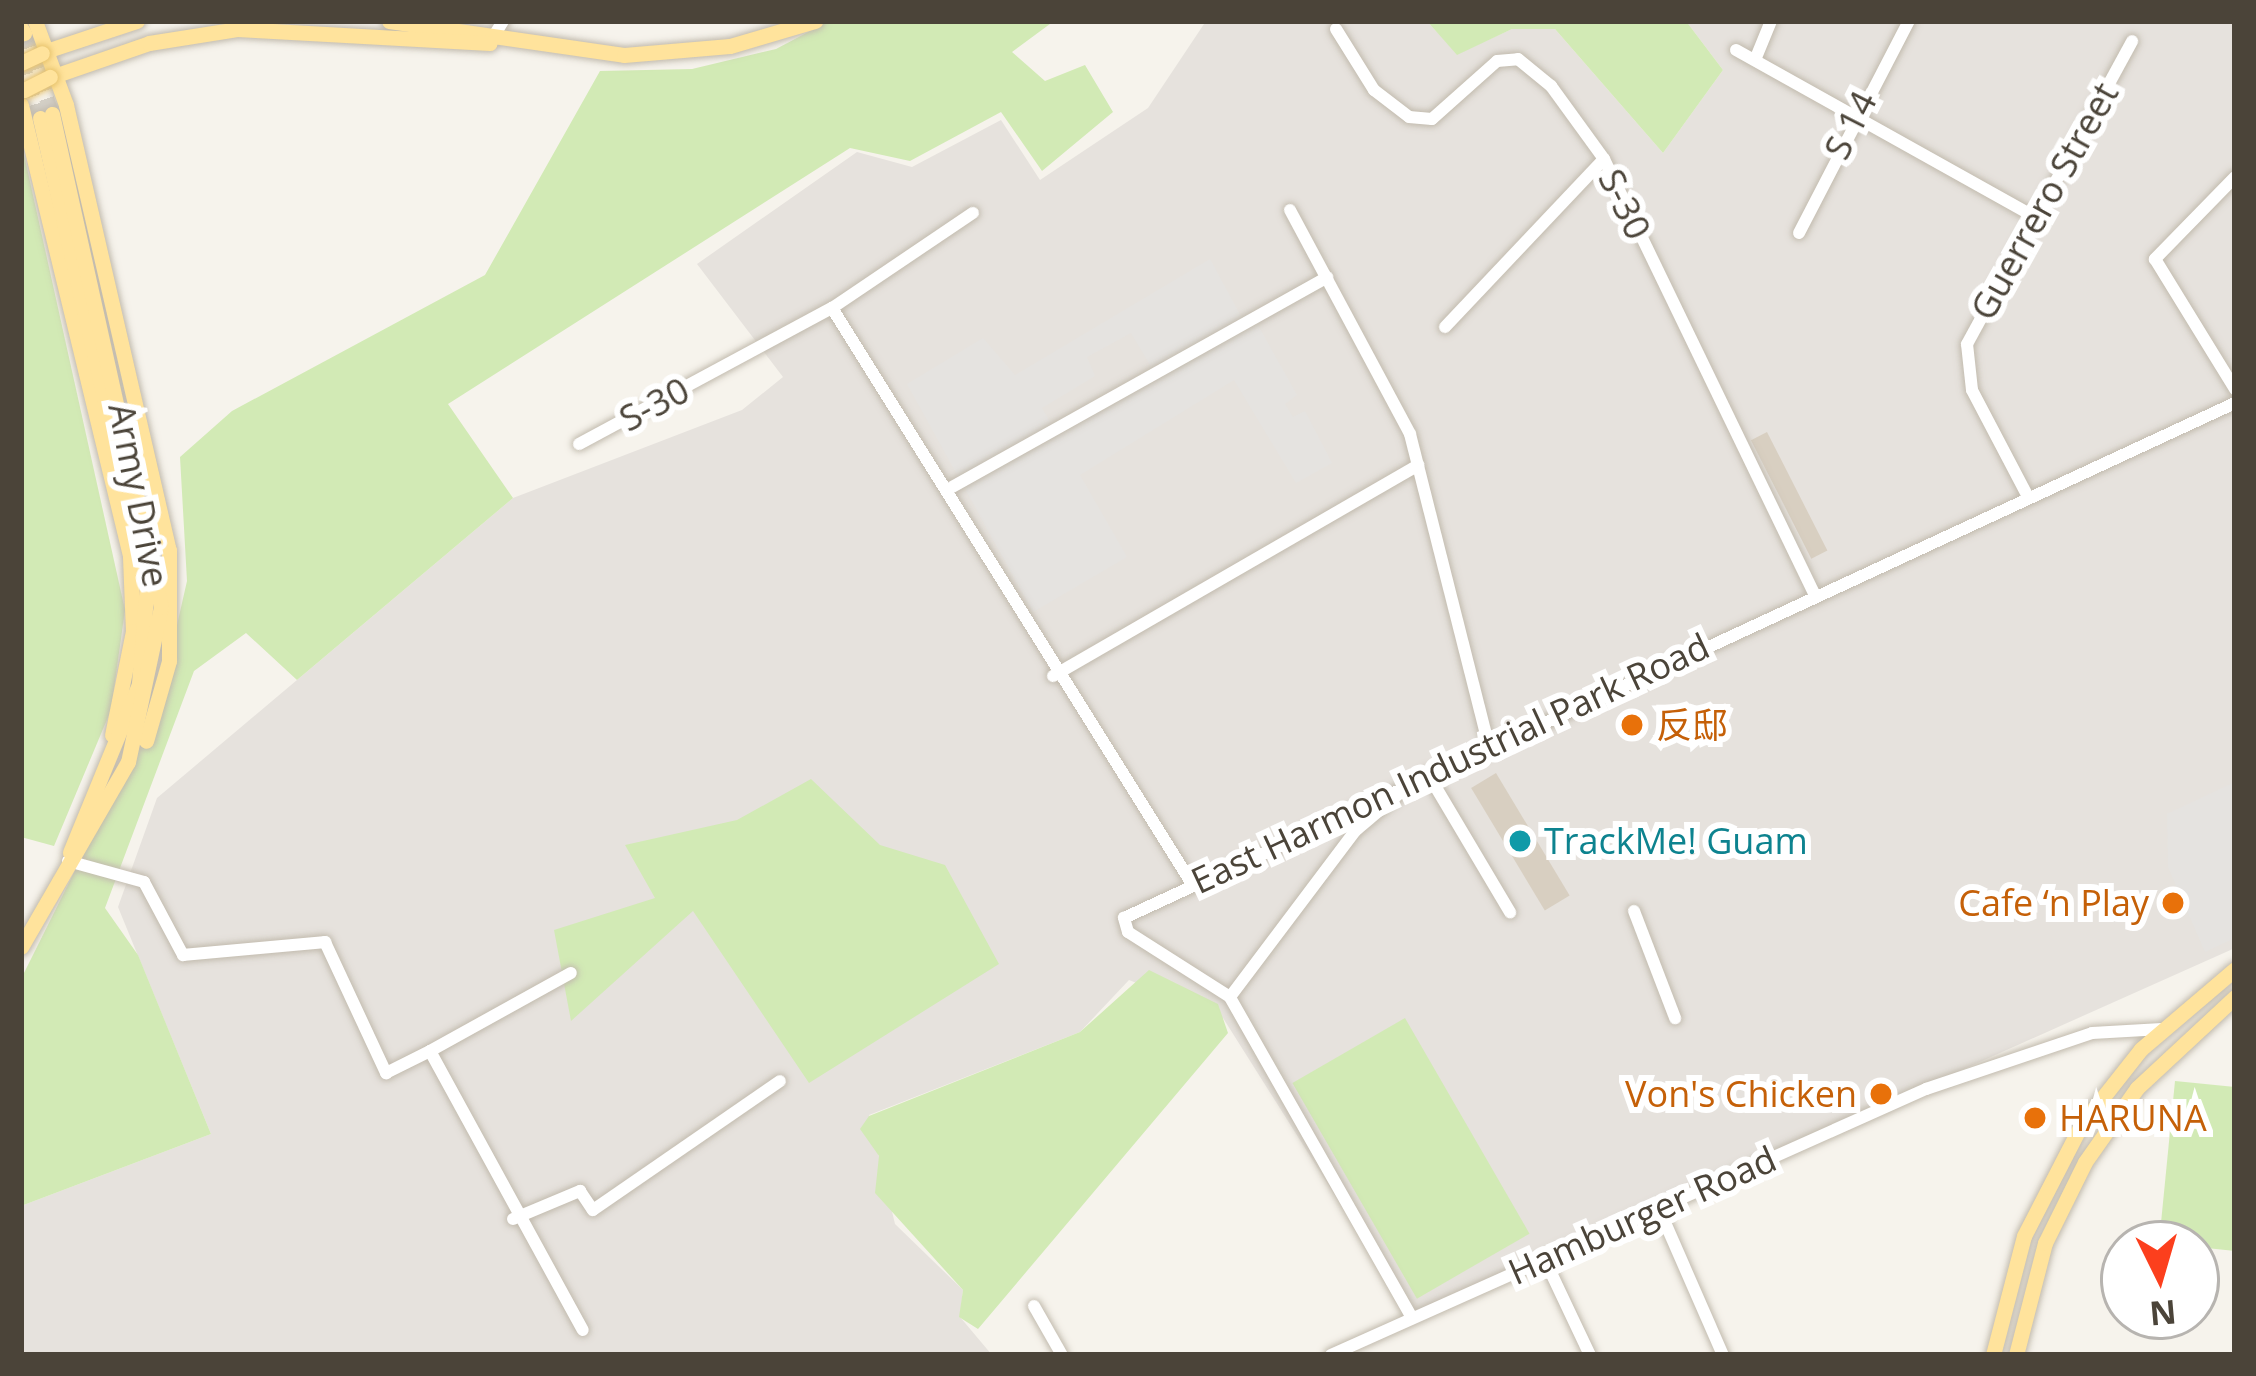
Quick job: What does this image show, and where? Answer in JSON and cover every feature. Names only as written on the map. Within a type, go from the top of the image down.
[{"type":"main road","points":[[21,63],[137,21]]},
{"type":"main road","points":[[389,21],[490,43]]},
{"type":"main road","points":[[95,810],[127,679],[133,583],[22,96],[54,76],[237,29],[661,54],[815,21]]},
{"type":"main road","points":[[27,27],[45,52],[54,76],[172,578],[157,713],[95,810]]},
{"type":"main road","name":"Army Drive","points":[[21,947],[95,810],[139,684],[147,584],[46,116]]},
{"type":"main road","points":[[1993,1355],[2051,1176],[2162,1029],[2235,968]]},
{"type":"main road","points":[[2016,1355],[2045,1244],[2093,1150],[2147,1077],[2235,997]]},
{"type":"street","points":[[490,43],[502,21]]},
{"type":"street","points":[[1755,60],[1771,21]]},
{"type":"street","name":"S 14","points":[[1799,233],[1853,113],[1909,21]]},
{"type":"street","name":"S-30","points":[[1336,28],[1374,90],[1409,117],[1432,119],[1497,61],[1518,59],[1604,159],[1813,592]]},
{"type":"street","name":"Guerrero Street","points":[[2026,494],[1964,364],[2035,217],[2132,40]]},
{"type":"street","points":[[1736,50],[2035,217]]},
{"type":"street","points":[[1445,327],[1604,159]]},
{"type":"street","points":[[2235,177],[2155,259],[2235,389]]},
{"type":"street","points":[[1290,210],[1397,402],[1418,465],[1488,742]]},
{"type":"street","name":"S-30","points":[[579,444],[832,308],[973,213]]},
{"type":"street","points":[[952,487],[1327,277]]},
{"type":"street","points":[[832,308],[952,487],[1053,676],[1192,884]]},
{"type":"street","name":"East Harmon Industrial Park Road","points":[[1411,1316],[1230,998],[1128,932],[1124,918],[1488,742],[2235,403]]},
{"type":"street","points":[[1053,676],[1418,465]]},
{"type":"street","points":[[1230,998],[1355,831],[1435,770],[1510,912]]},
{"type":"street","points":[[68,861],[144,882],[183,955],[318,937],[386,1073],[571,973]]},
{"type":"street","points":[[1634,911],[1676,1018]]},
{"type":"street","name":"Hamburger Road","points":[[1331,1355],[1968,1073],[2092,1033],[2162,1029]]},
{"type":"street","points":[[430,1051],[514,1219],[583,1330]]},
{"type":"street","points":[[514,1219],[580,1191],[593,1210],[780,1081]]},
{"type":"street","points":[[1660,1211],[1723,1355]]},
{"type":"street","points":[[1545,1260],[1590,1355]]},
{"type":"street","points":[[1034,1306],[1062,1355]]},
{"type":"shaded area","points":[[1206,21],[1427,21],[1457,54],[1512,29],[1555,29],[1663,153],[1723,70],[1686,21],[2235,21],[2235,948],[1411,1316],[1223,1018],[1129,980],[1080,1032],[869,1115],[895,1224],[963,1290],[960,1317],[992,1355],[24,1355],[21,1206],[211,1134],[118,907],[157,798],[513,498],[742,410],[783,377],[697,264],[857,152],[912,167],[1001,120],[1040,180],[1148,108]]},
{"type":"shaded area","points":[[1210,259],[1242,318],[1152,368],[1131,333],[1087,357],[1095,376],[1042,408],[1053,427],[1254,318],[1297,395],[1285,404],[1293,417],[1305,411],[1332,463],[1296,483],[1234,380],[1080,475],[1127,557],[1033,612],[907,384],[983,338],[1015,375]]},
{"type":"shaded area","points":[[2235,782],[2235,938],[2205,952],[2168,867],[2167,814]]},
{"type":"green space","points":[[829,21],[1054,21],[1012,52],[1045,81],[1085,65],[1113,112],[1042,171],[1001,112],[910,161],[850,148],[448,404],[513,498],[297,680],[246,633],[194,671],[105,908],[138,955],[211,1134],[21,1206],[21,979],[160,700],[187,581],[180,457],[232,411],[485,275],[600,71],[692,69],[776,49]]},
{"type":"green space","points":[[1427,21],[1686,21],[1723,70],[1663,153],[1555,29],[1512,29],[1457,55]]},
{"type":"green space","points":[[21,141],[125,610],[111,710],[54,846],[21,837]]},
{"type":"green space","points":[[811,779],[880,845],[945,865],[999,964],[809,1083],[693,911],[571,1021],[554,930],[655,898],[625,845],[737,820]]},
{"type":"green space","points":[[1149,970],[1218,1004],[1228,1033],[978,1329],[959,1317],[963,1290],[875,1193],[879,1156],[860,1129],[869,1116],[1080,1032]]},
{"type":"green space","points":[[1405,1018],[1530,1234],[1417,1299],[1292,1083]]},
{"type":"green space","points":[[2175,1081],[2235,1087],[2235,1251],[2220,1249],[2220,1220],[2161,1220]]},
{"type":"building","points":[[1767,432],[1827,551],[1811,559],[1751,440]]},
{"type":"building","name":"TrackMe! Guam","points":[[1496,773],[1570,896],[1545,911],[1471,788]]},
{"type":"tunnel","points":[[24,33],[52,114]]},
{"type":"tunnel","points":[[21,60],[40,118]]},
{"type":"place","name":"反邸","points":[[1632,725]]},
{"type":"place","name":"TrackMe! Guam","points":[[1520,841]]},
{"type":"place","name":"Cafe ‘n Play","points":[[2173,903]]},
{"type":"place","name":"Von's Chicken","points":[[1881,1094]]},
{"type":"place","name":"HARUNA","points":[[2035,1118]]}]
